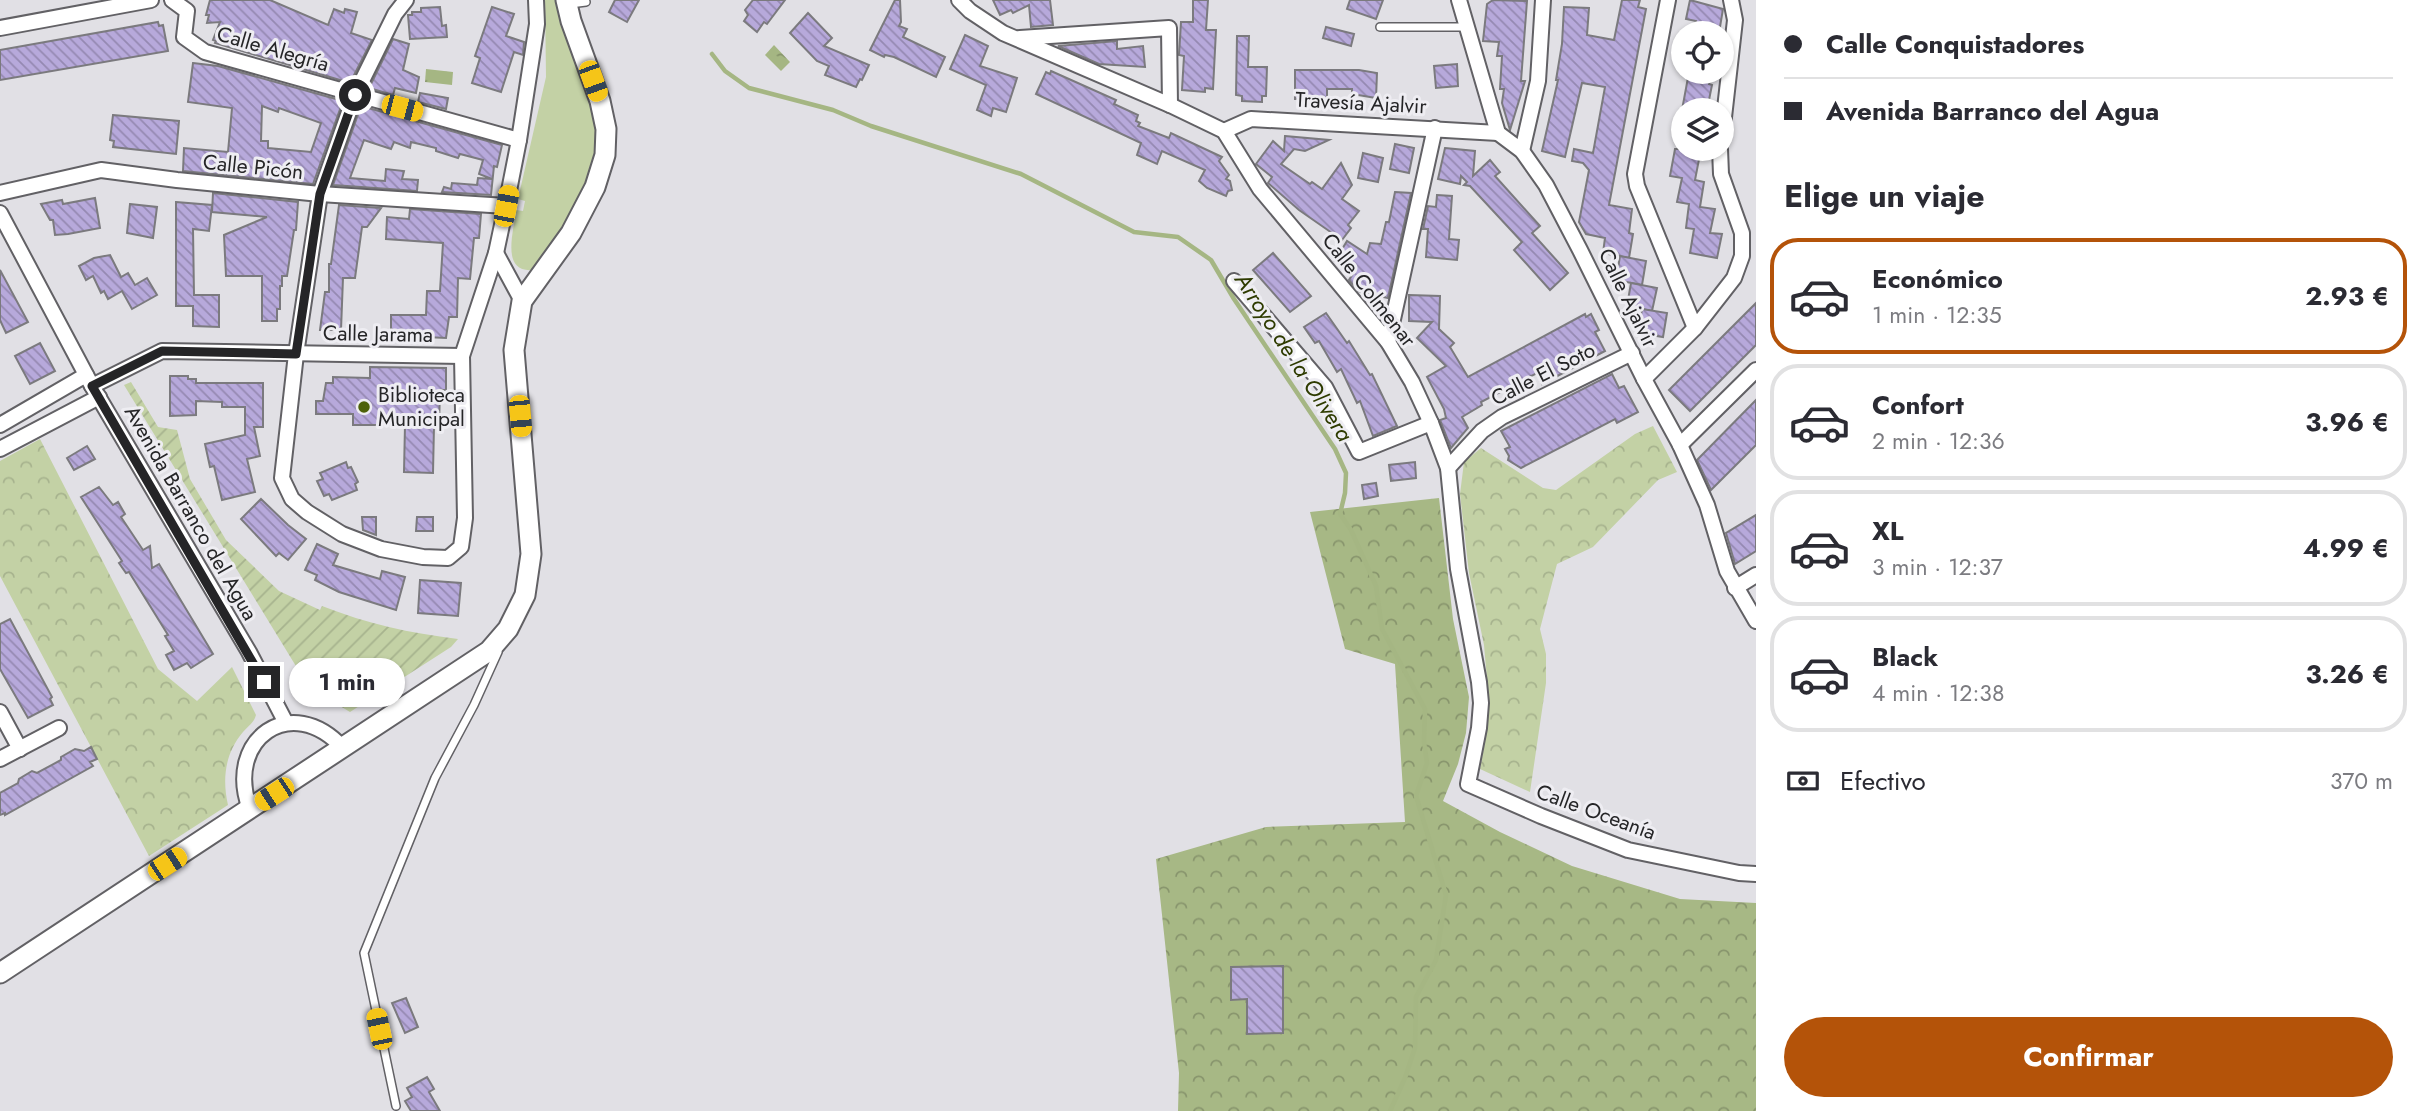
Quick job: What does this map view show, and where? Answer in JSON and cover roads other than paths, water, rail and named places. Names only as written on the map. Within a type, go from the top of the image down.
[{"type":"street","points":[[0,28],[151,0]]},
{"type":"street","name":"Calle Alegría","points":[[172,0],[190,5],[184,37],[205,52],[519,140]]},
{"type":"street","points":[[406,0],[395,14],[355,95],[320,194],[296,354],[282,478],[292,499],[342,534],[381,549],[423,557],[449,558],[461,547],[465,493],[462,356],[496,253],[506,206],[537,24],[536,0]]},
{"type":"street","points":[[959,0],[992,26],[1016,39],[1224,131]]},
{"type":"street","points":[[1460,0],[1498,133]]},
{"type":"street","points":[[1522,151],[1538,81],[1543,0]]},
{"type":"street","points":[[1668,0],[1635,174],[1637,186],[1695,328]]},
{"type":"street","points":[[1726,98],[1735,20],[1731,0]]},
{"type":"street","points":[[0,973],[489,652],[508,629],[525,595],[531,554],[514,350],[522,301],[571,233],[595,187],[605,155],[606,130],[600,100],[573,2]]},
{"type":"street","points":[[1016,39],[1169,28],[1170,105]]},
{"type":"street","name":"Travesía Ajalvir","points":[[1224,131],[1251,119],[1498,133]]},
{"type":"street","points":[[1388,342],[1435,128]]},
{"type":"street","name":"Calle Colmenar","points":[[1224,131],[1260,189],[1388,342],[1412,382],[1448,468],[1458,569],[1481,703],[1468,784]]},
{"type":"street","name":"Calle Ajalvir","points":[[1498,133],[1522,151],[1546,185],[1680,445],[1707,505],[1727,571],[1756,621]]},
{"type":"street","points":[[1644,379],[1695,328],[1734,278],[1742,256],[1742,233],[1721,174],[1720,161]]},
{"type":"street","name":"Calle Picón","points":[[0,193],[101,170],[320,194],[506,206]]},
{"type":"street","name":"Avenida Barranco del Agua","points":[[0,213],[93,386],[249,652],[286,723]]},
{"type":"street","points":[[496,253],[522,301]]},
{"type":"street","points":[[1234,281],[1325,387],[1359,453],[1431,423]]},
{"type":"street","name":"Calle Jarama","points":[[93,386],[162,351],[462,356]]},
{"type":"street","name":"Calle El Soto","points":[[1448,468],[1482,431],[1502,417],[1632,353]]},
{"type":"street","points":[[1680,445],[1756,370]]},
{"type":"street","points":[[0,425],[93,386]]},
{"type":"street","points":[[0,449],[93,386]]},
{"type":"street","points":[[1735,588],[1756,575]]},
{"type":"street","points":[[0,712],[7,751],[59,728]]},
{"type":"street","points":[[250,809],[244,793],[244,767],[252,746],[265,732],[286,723],[305,722],[331,735],[343,748]]},
{"type":"street","name":"Calle Oceanía","points":[[1468,784],[1628,850],[1739,873],[1756,874]]},
{"type":"lane","points":[[1380,27],[1467,27]]},
{"type":"lane","points":[[396,1106],[364,953],[435,778],[474,705],[508,629]]},
{"type":"water","points":[[774,45],[790,62],[781,71],[765,55]]},
{"type":"water","points":[[426,69],[453,72],[452,85],[425,82]]},
{"type":"waterway","name":"Arroyo de la Olivera","points":[[712,54],[725,71],[749,88],[833,110],[871,126],[1021,174],[1134,232],[1178,237],[1211,260],[1234,299],[1335,449],[1346,473],[1340,514],[1351,530],[1376,586],[1382,629],[1425,709],[1424,742],[1427,763],[1416,796],[1446,895],[1436,960],[1416,997],[1415,1048],[1390,1111]]},
{"type":"place","name":"Biblioteca Municipal","points":[[364,407]]}]
